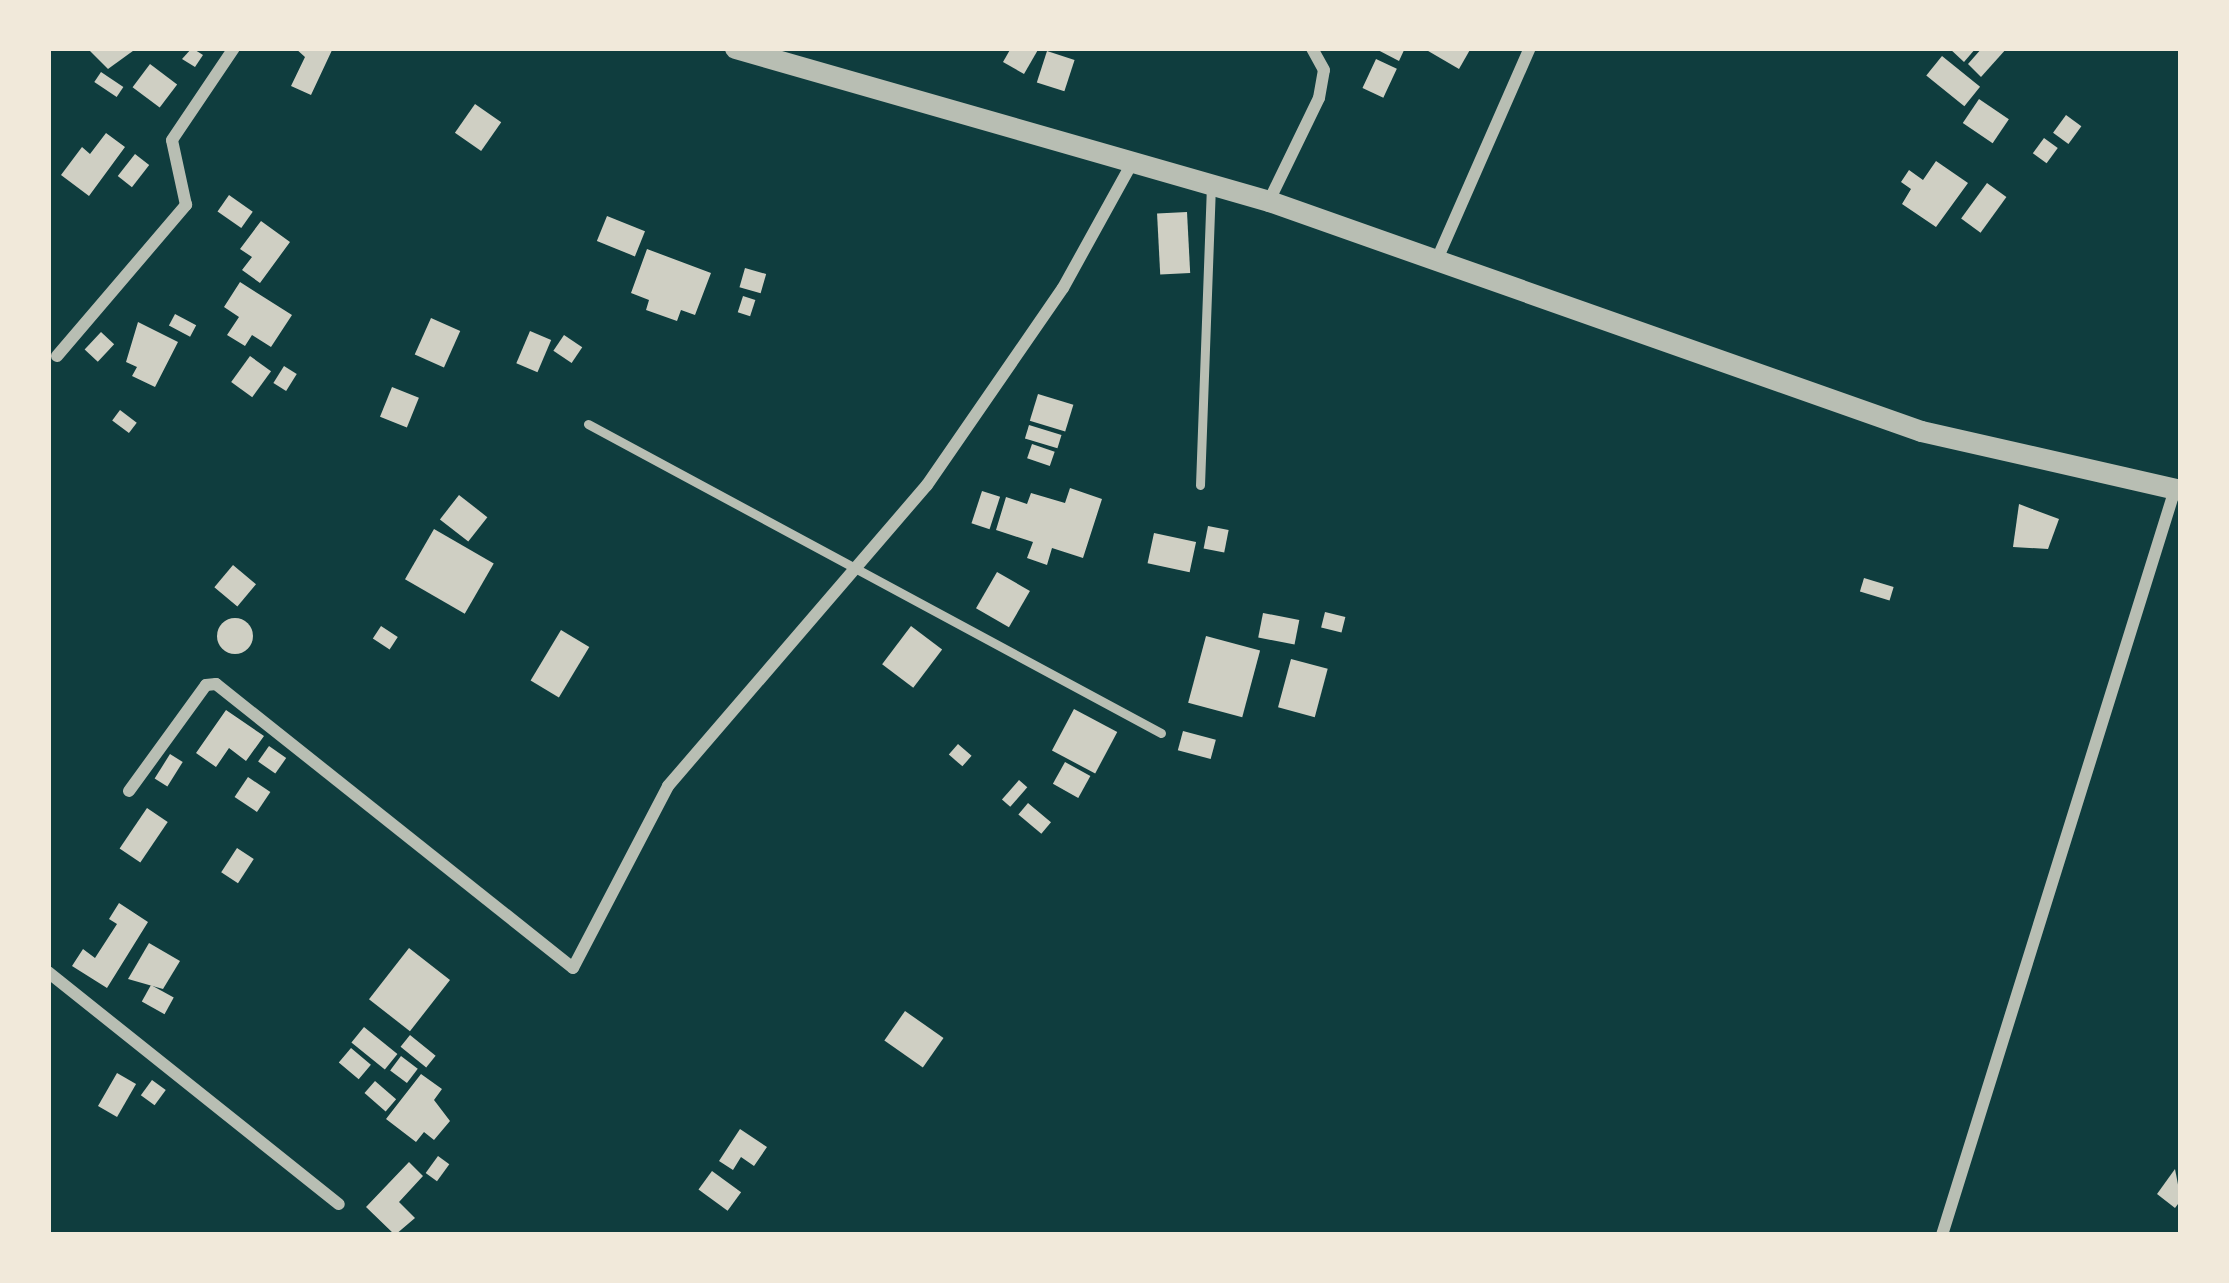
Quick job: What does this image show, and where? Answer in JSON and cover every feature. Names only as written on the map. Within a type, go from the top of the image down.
[{"type":"street","points":[[56,356],[186,205],[172,140],[234,48]]},
{"type":"street","points":[[736,48],[1269,201],[1435,266],[1921,431],[2178,490],[1942,1235]]},
{"type":"street","points":[[1269,201],[1319,98],[1324,70],[1312,48]]},
{"type":"street","points":[[1435,266],[1530,48]]},
{"type":"street","points":[[129,791],[206,685],[216,685],[573,968],[668,786],[927,485],[1063,288],[1132,163]]},
{"type":"street","points":[[48,972],[339,1204]]},
{"type":"lane","points":[[1200,484],[1211,188]]},
{"type":"lane","points":[[589,424],[1161,734]]},
{"type":"building","points":[[87,48],[137,48],[108,69]]},
{"type":"building","points":[[192,48],[203,55],[195,67],[182,59]]},
{"type":"building","points":[[295,48],[333,48],[311,95],[291,86],[305,57]]},
{"type":"building","points":[[1011,48],[1039,48],[1024,74],[1003,62]]},
{"type":"building","points":[[1374,48],[1405,48],[1399,61]]},
{"type":"building","points":[[1423,48],[1471,48],[1459,69]]},
{"type":"building","points":[[1949,48],[1976,48],[1964,62]]},
{"type":"building","points":[[1982,48],[2007,48],[1981,77],[1968,64]]},
{"type":"building","points":[[1047,51],[1075,60],[1064,91],[1037,82]]},
{"type":"building","points":[[1942,56],[1980,87],[1964,106],[1926,75]]},
{"type":"building","points":[[1376,59],[1397,69],[1383,98],[1362,88]]},
{"type":"building","points":[[150,64],[177,84],[160,108],[133,87]]},
{"type":"building","points":[[101,72],[123,87],[117,97],[94,82]]},
{"type":"building","points":[[1979,99],[2009,119],[1993,143],[1963,123]]},
{"type":"building","points":[[475,104],[501,122],[481,151],[455,133]]},
{"type":"building","points":[[2066,115],[2081,126],[2068,144],[2053,133]]},
{"type":"building","points":[[106,133],[125,147],[89,196],[61,175],[82,147],[90,154]]},
{"type":"building","points":[[2044,138],[2058,148],[2047,163],[2033,153]]},
{"type":"building","points":[[135,154],[149,165],[132,187],[118,176]]},
{"type":"building","points":[[1936,161],[1968,183],[1936,227],[1902,204],[1911,189],[1901,182],[1909,170],[1923,180]]},
{"type":"building","points":[[1987,183],[2006,197],[1981,233],[1961,219]]},
{"type":"building","points":[[229,195],[253,212],[241,228],[218,211]]},
{"type":"building","points":[[1187,212],[1190,273],[1160,274],[1157,214]]},
{"type":"building","points":[[607,216],[645,231],[635,256],[597,241]]},
{"type":"building","points":[[261,221],[290,242],[260,283],[242,270],[252,257],[240,249]]},
{"type":"building","points":[[647,249],[711,273],[695,315],[681,310],[677,321],[646,310],[649,300],[631,293]]},
{"type":"building","points":[[745,268],[766,274],[761,293],[739,287]]},
{"type":"building","points":[[240,282],[292,315],[271,347],[252,335],[245,346],[227,335],[239,317],[224,307]]},
{"type":"building","points":[[743,296],[755,300],[750,316],[738,312]]},
{"type":"building","points":[[175,314],[196,325],[190,337],[169,325]]},
{"type":"building","points":[[431,318],[460,331],[444,368],[415,355]]},
{"type":"building","points":[[138,322],[178,342],[155,387],[132,376],[137,367],[126,362]]},
{"type":"building","points":[[530,331],[551,340],[537,372],[516,363]]},
{"type":"building","points":[[101,332],[114,344],[98,362],[85,350]]},
{"type":"building","points":[[564,335],[582,347],[572,363],[553,351]]},
{"type":"building","points":[[250,356],[271,371],[252,397],[231,382]]},
{"type":"building","points":[[284,366],[297,374],[286,391],[273,383]]},
{"type":"building","points":[[392,387],[419,398],[407,428],[380,417]]},
{"type":"building","points":[[1038,394],[1073,405],[1065,432],[1030,421]]},
{"type":"building","points":[[120,410],[137,423],[129,433],[112,420]]},
{"type":"building","points":[[1029,425],[1062,435],[1057,448],[1025,438]]},
{"type":"building","points":[[1032,444],[1055,452],[1050,466],[1027,458]]},
{"type":"building","points":[[1070,488],[1102,499],[1083,558],[1052,548],[1047,565],[1027,558],[1033,542],[996,530],[1006,497],[1027,504],[1031,493],[1065,503]]},
{"type":"building","points":[[982,491],[1000,497],[990,529],[971,523]]},
{"type":"building","points":[[459,495],[487,517],[468,542],[440,519]]},
{"type":"building","points":[[2019,504],[2059,519],[2048,549],[2013,547]]},
{"type":"building","points":[[1208,526],[1229,530],[1224,553],[1204,549]]},
{"type":"building","points":[[434,529],[494,564],[465,614],[405,579]]},
{"type":"building","points":[[1154,533],[1196,542],[1190,572],[1148,563]]},
{"type":"building","points":[[233,565],[256,584],[237,606],[214,587]]},
{"type":"building","points":[[997,572],[1030,591],[1009,627],[976,608]]},
{"type":"building","points":[[1864,578],[1894,587],[1890,600],[1860,591]]},
{"type":"building","points":[[1325,612],[1345,617],[1342,633],[1321,628]]},
{"type":"building","points":[[1263,613],[1299,620],[1295,645],[1258,638]]},
{"type":"building","points":[[235,618],[248,623],[253,636],[248,649],[235,654],[222,649],[217,636],[222,623]]},
{"type":"building","points":[[381,626],[398,637],[390,649],[373,639]]},
{"type":"building","points":[[911,626],[942,649],[913,688],[882,664]]},
{"type":"building","points":[[561,630],[589,647],[559,698],[531,681]]},
{"type":"building","points":[[1206,636],[1260,650],[1242,717],[1188,703]]},
{"type":"building","points":[[1291,659],[1328,669],[1315,717],[1278,707]]},
{"type":"building","points":[[1074,709],[1117,732],[1095,774],[1052,750]]},
{"type":"building","points":[[226,710],[264,736],[246,761],[229,748],[216,767],[196,753]]},
{"type":"building","points":[[1183,731],[1216,740],[1211,759],[1178,750]]},
{"type":"building","points":[[958,744],[972,756],[962,766],[949,755]]},
{"type":"building","points":[[269,746],[286,758],[275,774],[258,762]]},
{"type":"building","points":[[170,754],[183,762],[167,787],[155,779]]},
{"type":"building","points":[[1065,762],[1090,776],[1078,798],[1053,784]]},
{"type":"building","points":[[248,777],[270,792],[257,812],[235,797]]},
{"type":"building","points":[[1019,780],[1027,787],[1010,807],[1002,800]]},
{"type":"building","points":[[1028,803],[1051,822],[1041,834],[1018,814]]},
{"type":"building","points":[[147,808],[168,822],[140,863],[120,849]]},
{"type":"building","points":[[237,848],[254,859],[238,883],[221,872]]},
{"type":"building","points":[[119,903],[148,922],[107,988],[72,966],[83,949],[95,958],[117,924],[109,919]]},
{"type":"building","points":[[149,943],[180,961],[163,989],[128,979]]},
{"type":"building","points":[[409,948],[450,980],[410,1031],[369,999]]},
{"type":"building","points":[[151,985],[174,998],[165,1014],[142,1002]]},
{"type":"building","points":[[905,1011],[944,1038],[923,1067],[884,1040]]},
{"type":"building","points":[[364,1027],[397,1054],[385,1070],[351,1043]]},
{"type":"building","points":[[410,1035],[436,1056],[426,1067],[401,1047]]},
{"type":"building","points":[[351,1048],[371,1065],[359,1079],[339,1063]]},
{"type":"building","points":[[401,1056],[418,1069],[407,1083],[390,1070]]},
{"type":"building","points":[[117,1073],[136,1084],[117,1117],[98,1106]]},
{"type":"building","points":[[421,1074],[442,1089],[434,1100],[450,1121],[434,1140],[424,1132],[416,1142],[386,1119]]},
{"type":"building","points":[[152,1080],[166,1090],[155,1105],[141,1095]]},
{"type":"building","points":[[375,1081],[396,1099],[386,1111],[365,1093]]},
{"type":"building","points":[[740,1129],[767,1147],[754,1166],[741,1157],[733,1170],[719,1161]]},
{"type":"building","points":[[438,1156],[449,1164],[437,1181],[426,1173]]},
{"type":"building","points":[[409,1162],[423,1176],[399,1202],[415,1218],[395,1235],[366,1207]]},
{"type":"building","points":[[2175,1169],[2181,1200],[2175,1208],[2157,1194]]},
{"type":"building","points":[[712,1171],[741,1192],[728,1211],[698,1190]]}]
